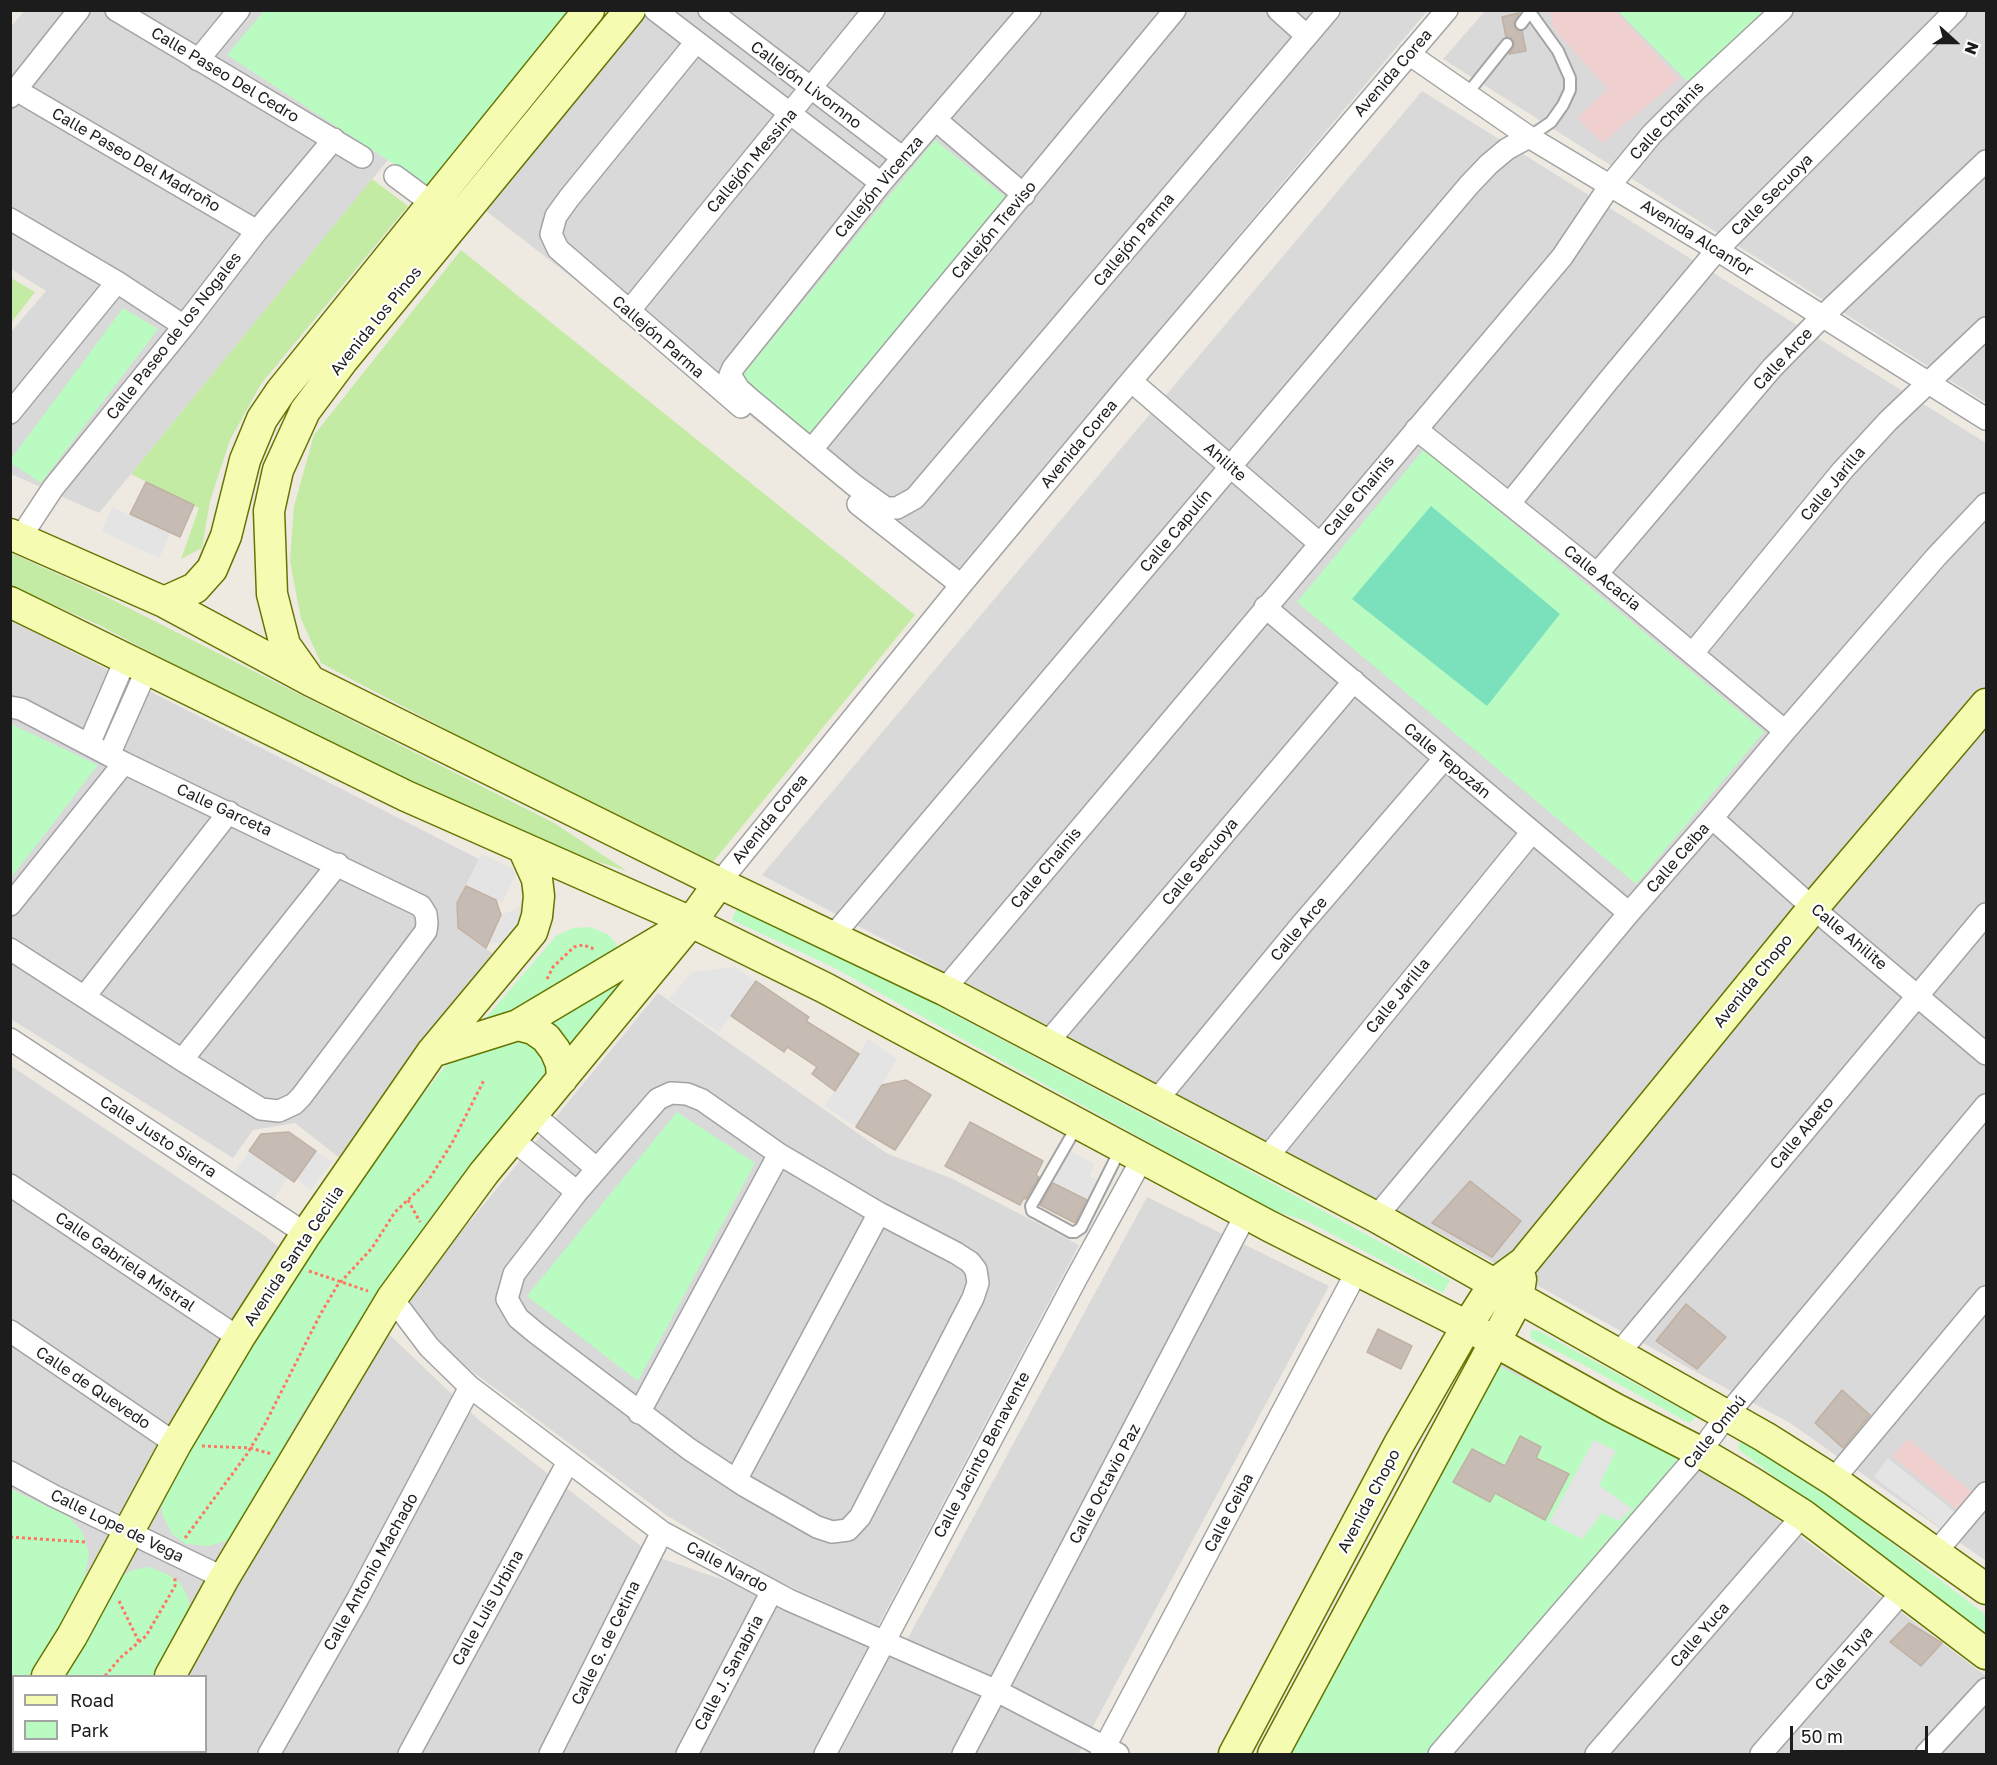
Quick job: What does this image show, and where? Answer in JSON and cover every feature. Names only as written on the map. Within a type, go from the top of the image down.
[{"type":"street","points":[[13,94],[79,10]]},
{"type":"street","name":"Calle Paseo Del Cedro","points":[[116,10],[362,157]]},
{"type":"street","points":[[198,60],[239,10]]},
{"type":"street","name":"Avenida los Pinos","points":[[164,602],[195,588],[212,569],[226,536],[245,460],[262,419],[281,391],[589,10]]},
{"type":"street","name":"Avenida los Pinos","points":[[311,681],[285,645],[272,594],[269,511],[278,470],[305,411],[343,360],[630,10]]},
{"type":"street","name":"Callejón Livornno","points":[[655,10],[880,183]]},
{"type":"street","name":"Callejón Messina","points":[[629,311],[874,10]]},
{"type":"street","name":"Callejón Vicenza","points":[[812,449],[738,390],[731,380],[730,375],[733,368],[880,183],[1030,10]]},
{"type":"street","name":"Callejón Treviso","points":[[812,449],[1175,10]]},
{"type":"street","points":[[1278,10],[1306,36]]},
{"type":"street","name":"Callejón Parma","points":[[812,449],[881,506],[897,508],[915,498],[1329,10]]},
{"type":"street","name":"Avenida Corea","points":[[719,884],[961,585],[1131,381],[1447,10]]},
{"type":"street","name":"Calle Chainis","points":[[944,990],[1562,257],[1611,184],[1652,134],[1782,10]]},
{"type":"street","name":"Calle Secuoya","points":[[1510,503],[1717,250],[1956,10]]},
{"type":"street","name":"Callejón Livornno","points":[[717,13],[811,90],[903,158]]},
{"type":"street","name":"Callejón Parma","points":[[696,42],[556,216],[551,234],[558,249],[795,452],[961,585]]},
{"type":"street","name":"Avenida Alcanfor","points":[[1409,54],[1529,137],[1611,184],[1986,419]]},
{"type":"street","name":"Calle Paseo Del Madroño","points":[[13,94],[257,231]]},
{"type":"street","points":[[936,120],[1023,195]]},
{"type":"street","name":"Calle Capulín","points":[[832,937],[1469,185],[1507,149],[1529,137]]},
{"type":"street","name":"Calle Paseo de los Nogales","points":[[15,536],[184,326],[257,231],[334,139]]},
{"type":"street","name":"Calle Arce","points":[[1597,574],[1758,385],[1823,316],[1986,161]]},
{"type":"street","points":[[395,177],[432,204]]},
{"type":"street","points":[[10,219],[117,282],[184,326]]},
{"type":"street","points":[[10,413],[117,282]]},
{"type":"street","name":"Calle Jarilla","points":[[1693,653],[1842,471],[1888,421],[1986,328]]},
{"type":"street","name":"Ahilite","points":[[1131,381],[1319,543]]},
{"type":"street","name":"Calle Acacia","points":[[1416,429],[1510,503],[1785,730]]},
{"type":"street","points":[[245,460],[278,470]]},
{"type":"street","name":"Calle Ceiba","points":[[1376,1217],[1785,730],[1936,557],[1986,504]]},
{"type":"street","points":[[15,536],[164,602],[311,681],[719,884],[944,990],[1376,1217],[1766,1437],[1833,1480],[1986,1589]]},
{"type":"street","points":[[10,602],[406,796],[691,922],[825,988],[1246,1214],[1496,1341],[1614,1408],[1700,1452],[1803,1515],[1986,1654]]},
{"type":"street","name":"Calle Tepozán","points":[[1265,607],[1629,913]]},
{"type":"street","points":[[89,744],[136,664]]},
{"type":"street","points":[[10,904],[117,759],[136,664]]},
{"type":"street","name":"Calle Secuoya","points":[[1047,1044],[1354,681]]},
{"type":"street","name":"Avenida Chopo","points":[[1234,1755],[1399,1444],[1467,1326],[1506,1291],[1524,1262],[1813,908],[1986,704]]},
{"type":"street","name":"Calle Garceta","points":[[10,707],[21,710],[117,759],[338,864],[421,906],[426,914],[426,931],[294,1104],[279,1111],[261,1109],[182,1060]]},
{"type":"street","name":"Calle Arce","points":[[1156,1101],[1302,924],[1444,759]]},
{"type":"street","points":[[85,996],[229,812]]},
{"type":"street","name":"Calle Ahilite","points":[[1712,819],[1813,908],[1918,994],[1986,1054]]},
{"type":"street","name":"Calle Jarilla","points":[[1265,1160],[1532,832]]},
{"type":"street","name":"Avenida Santa Cecilia","points":[[47,1675],[72,1636],[176,1444],[238,1338],[306,1234],[432,1052],[532,933],[539,896],[537,879],[524,850]]},
{"type":"street","points":[[10,949],[182,1060],[338,864]]},
{"type":"street","points":[[171,1675],[224,1578],[392,1298],[484,1173],[691,922],[719,884]]},
{"type":"street","name":"Calle Abeto","points":[[1618,1354],[1986,914]]},
{"type":"street","points":[[432,1052],[518,1025],[691,922]]},
{"type":"street","points":[[518,1025],[533,1029],[546,1038],[561,1064],[562,1079]]},
{"type":"street","name":"Calle Justo Sierra","points":[[10,1039],[306,1234]]},
{"type":"street","points":[[671,1093],[687,1094],[702,1100],[778,1154],[879,1213],[970,1262],[976,1270],[978,1282],[973,1298],[860,1517],[848,1530],[832,1532],[817,1527],[736,1480],[639,1413],[518,1318],[507,1299],[514,1275],[597,1169],[658,1099],[671,1093]]},
{"type":"street","name":"Calle Ombú","points":[[1438,1755],[1700,1452],[1727,1415],[1986,1105]]},
{"type":"street","points":[[533,1114],[597,1169]]},
{"type":"street","points":[[512,1139],[577,1192]]},
{"type":"street","name":"Calle Jacinto Benavente","points":[[825,1755],[883,1641],[1076,1279],[1132,1152]]},
{"type":"street","points":[[639,1413],[778,1154]]},
{"type":"street","name":"Calle Gabriela Mistral","points":[[10,1185],[238,1338]]},
{"type":"street","points":[[736,1480],[879,1213]]},
{"type":"street","name":"Calle Octavio Paz","points":[[963,1755],[1246,1214]]},
{"type":"street","name":"Calle Ceiba","points":[[1108,1752],[1357,1271]]},
{"type":"street","name":"Avenida Chopo","points":[[1273,1755],[1496,1341],[1506,1291]]},
{"type":"street","points":[[1833,1480],[1986,1297]]},
{"type":"street","name":"Calle Nardo","points":[[392,1298],[429,1347],[470,1387],[662,1532],[772,1591],[997,1691],[1108,1752]]},
{"type":"street","name":"Calle de Quevedo","points":[[10,1331],[176,1444]]},
{"type":"street","name":"Calle Antonio Machado","points":[[269,1755],[357,1600],[470,1387]]},
{"type":"street","name":"Calle Luis Urbina","points":[[409,1755],[568,1462]]},
{"type":"street","name":"Calle Lope de Vega","points":[[10,1472],[54,1496],[224,1578]]},
{"type":"street","points":[[1936,1552],[1986,1493]]},
{"type":"street","name":"Calle Yuca","points":[[1596,1755],[1803,1515]]},
{"type":"street","name":"Calle G. de Cetina","points":[[550,1755],[662,1532]]},
{"type":"street","name":"Calle Tuya","points":[[1761,1755],[1904,1590]]},
{"type":"street","name":"Calle J. Sanabria","points":[[687,1755],[772,1591]]},
{"type":"street","points":[[1926,1755],[1986,1689]]},
{"type":"lane","points":[[1521,24],[1529,11],[1558,51],[1570,78],[1570,90],[1551,122],[1529,137]]},
{"type":"lane","points":[[1467,94],[1507,44]]},
{"type":"lane","points":[[1078,1123],[1031,1206],[1032,1211],[1071,1232],[1078,1231],[1132,1152]]},
{"type":"path","points":[[107,1675],[120,1658],[139,1642],[156,1620],[175,1586],[173,1553],[265,1424],[320,1315],[341,1282],[372,1248],[395,1212],[428,1181],[452,1143],[484,1080]]},
{"type":"path","points":[[288,1262],[341,1282]]},
{"type":"path","points":[[176,1444],[250,1448]]},
{"type":"path","points":[[10,1537],[85,1542]]},
{"type":"path","points":[[104,1576],[139,1642]]},
{"type":"shaded area","points":[[24,11],[510,11],[99,513],[11,474],[11,332],[46,291],[11,269],[11,27]]},
{"type":"shaded area","points":[[648,11],[1427,11],[954,574],[485,210]]},
{"type":"shaded area","points":[[1485,11],[1986,11],[1986,403],[1443,59]]},
{"type":"shaded area","points":[[1550,11],[1615,11],[1679,79],[1602,143],[1577,118],[1608,89],[1553,28]]},
{"type":"shaded area","points":[[1422,91],[1986,443],[1986,1561],[1790,1423],[1540,1287],[762,875]]},
{"type":"shaded area","points":[[112,507],[171,533],[159,558],[102,531]]},
{"type":"shaded area","points":[[10,620],[479,859],[457,903],[457,928],[495,955],[341,1159],[295,1123],[253,1130],[233,1158],[11,1019]]},
{"type":"shaded area","points":[[482,854],[517,871],[502,903],[466,886]]},
{"type":"shaded area","points":[[527,904],[508,943],[488,943],[501,915]]},
{"type":"shaded area","points":[[735,967],[756,981],[719,1032],[669,999],[692,972]]},
{"type":"shaded area","points":[[658,993],[886,1153],[953,1179],[1079,1245],[878,1626],[767,1576],[666,1515],[450,1355],[406,1299]]},
{"type":"shaded area","points":[[868,1039],[897,1059],[856,1127],[825,1106]]},
{"type":"shaded area","points":[[10,1065],[265,1236],[392,1337],[480,1421],[654,1556],[788,1602],[902,1649],[1147,1197],[1329,1286],[1078,1754],[11,1754]]},
{"type":"shaded area","points":[[1067,1150],[1095,1164],[1089,1176],[1099,1181],[1089,1201],[1053,1183]]},
{"type":"shaded area","points":[[249,1151],[288,1178],[271,1202],[232,1176]]},
{"type":"shaded area","points":[[316,1151],[332,1162],[311,1190],[296,1178]]},
{"type":"shaded area","points":[[1500,1358],[1748,1497],[1986,1676],[1986,1754],[1287,1754]]},
{"type":"shaded area","points":[[1908,1439],[1972,1492],[1958,1510],[1892,1456]]},
{"type":"shaded area","points":[[1594,1440],[1616,1451],[1599,1485],[1632,1509],[1619,1521],[1602,1513],[1582,1539],[1549,1522]]},
{"type":"shaded area","points":[[1888,1458],[1956,1513],[1943,1530],[1874,1477]]},
{"type":"green space","points":[[264,11],[573,11],[429,187],[227,55]]},
{"type":"green space","points":[[1618,11],[1767,11],[1690,84]]},
{"type":"green space","points":[[935,140],[1008,199],[812,435],[741,377]]},
{"type":"green space","points":[[372,179],[408,206],[261,384],[230,440],[210,501],[202,548],[181,559],[199,508],[131,474]]},
{"type":"green space","points":[[461,250],[915,615],[708,868],[321,663],[301,619],[290,561],[294,506],[314,435]]},
{"type":"green space","points":[[11,278],[35,292],[11,323]]},
{"type":"green space","points":[[123,308],[158,329],[41,483],[11,463],[11,459]]},
{"type":"green space","points":[[1424,449],[1764,732],[1636,884],[1297,602]]},
{"type":"green space","points":[[1431,506],[1560,614],[1487,706],[1352,599]]},
{"type":"green space","points":[[11,553],[95,591],[554,823],[627,871],[541,844],[262,711],[99,625],[11,586]]},
{"type":"green space","points":[[10,725],[98,765],[11,878]]},
{"type":"green space","points":[[738,905],[850,959],[1450,1280],[1443,1293],[1309,1222],[1269,1209],[831,966],[732,920]]},
{"type":"green space","points":[[590,927],[609,935],[622,952],[625,972],[614,994],[458,1183],[362,1317],[297,1422],[240,1526],[227,1541],[208,1546],[186,1544],[172,1534],[162,1514],[162,1496],[300,1264],[377,1153],[455,1054],[556,936],[573,928]]},
{"type":"green space","points":[[677,1112],[755,1163],[638,1381],[527,1296]]},
{"type":"green space","points":[[1532,1329],[1696,1417],[1689,1423],[1532,1339],[1530,1335]]},
{"type":"green space","points":[[1497,1365],[1684,1461],[1426,1754],[1290,1754]]},
{"type":"green space","points":[[1746,1441],[1829,1495],[1986,1615],[1986,1637],[1738,1449],[1739,1443]]},
{"type":"green space","points":[[11,1489],[69,1517],[82,1532],[89,1553],[84,1582],[35,1670],[32,1675],[12,1675],[11,1707]]},
{"type":"green space","points":[[149,1567],[167,1574],[180,1583],[189,1599],[189,1620],[161,1675],[62,1675],[118,1579],[132,1570]]},
{"type":"green space","points":[[12,1752],[116,1753],[115,1754],[11,1754]]},
{"type":"building","points":[[1519,13],[1514,26],[1517,30],[1522,31],[1526,51],[1509,54],[1514,42],[1511,38],[1506,37],[1502,17]]},
{"type":"building","points":[[146,482],[194,505],[180,537],[130,514]]},
{"type":"building","points":[[466,886],[496,900],[501,915],[486,948],[458,928],[457,903]]},
{"type":"building","points":[[756,981],[809,1017],[806,1021],[859,1054],[835,1091],[812,1074],[817,1067],[787,1047],[784,1052],[731,1016]]},
{"type":"building","points":[[906,1080],[931,1095],[895,1150],[856,1127],[882,1085]]},
{"type":"building","points":[[970,1122],[1043,1161],[1036,1175],[1039,1177],[1020,1205],[945,1166]]},
{"type":"building","points":[[289,1132],[316,1151],[294,1182],[249,1151],[261,1134]]},
{"type":"building","points":[[1470,1181],[1521,1221],[1492,1257],[1432,1223]]},
{"type":"building","points":[[1053,1183],[1087,1200],[1075,1223],[1040,1205]]},
{"type":"building","points":[[1686,1304],[1726,1337],[1697,1369],[1656,1341]]},
{"type":"building","points":[[1378,1329],[1412,1346],[1401,1369],[1367,1352]]},
{"type":"building","points":[[1842,1390],[1870,1415],[1843,1448],[1815,1423]]},
{"type":"building","points":[[1520,1436],[1541,1447],[1536,1458],[1569,1474],[1545,1520],[1495,1493],[1490,1502],[1453,1482],[1472,1449],[1505,1466]]},
{"type":"building","points":[[1909,1623],[1942,1643],[1921,1666],[1890,1642]]}]
